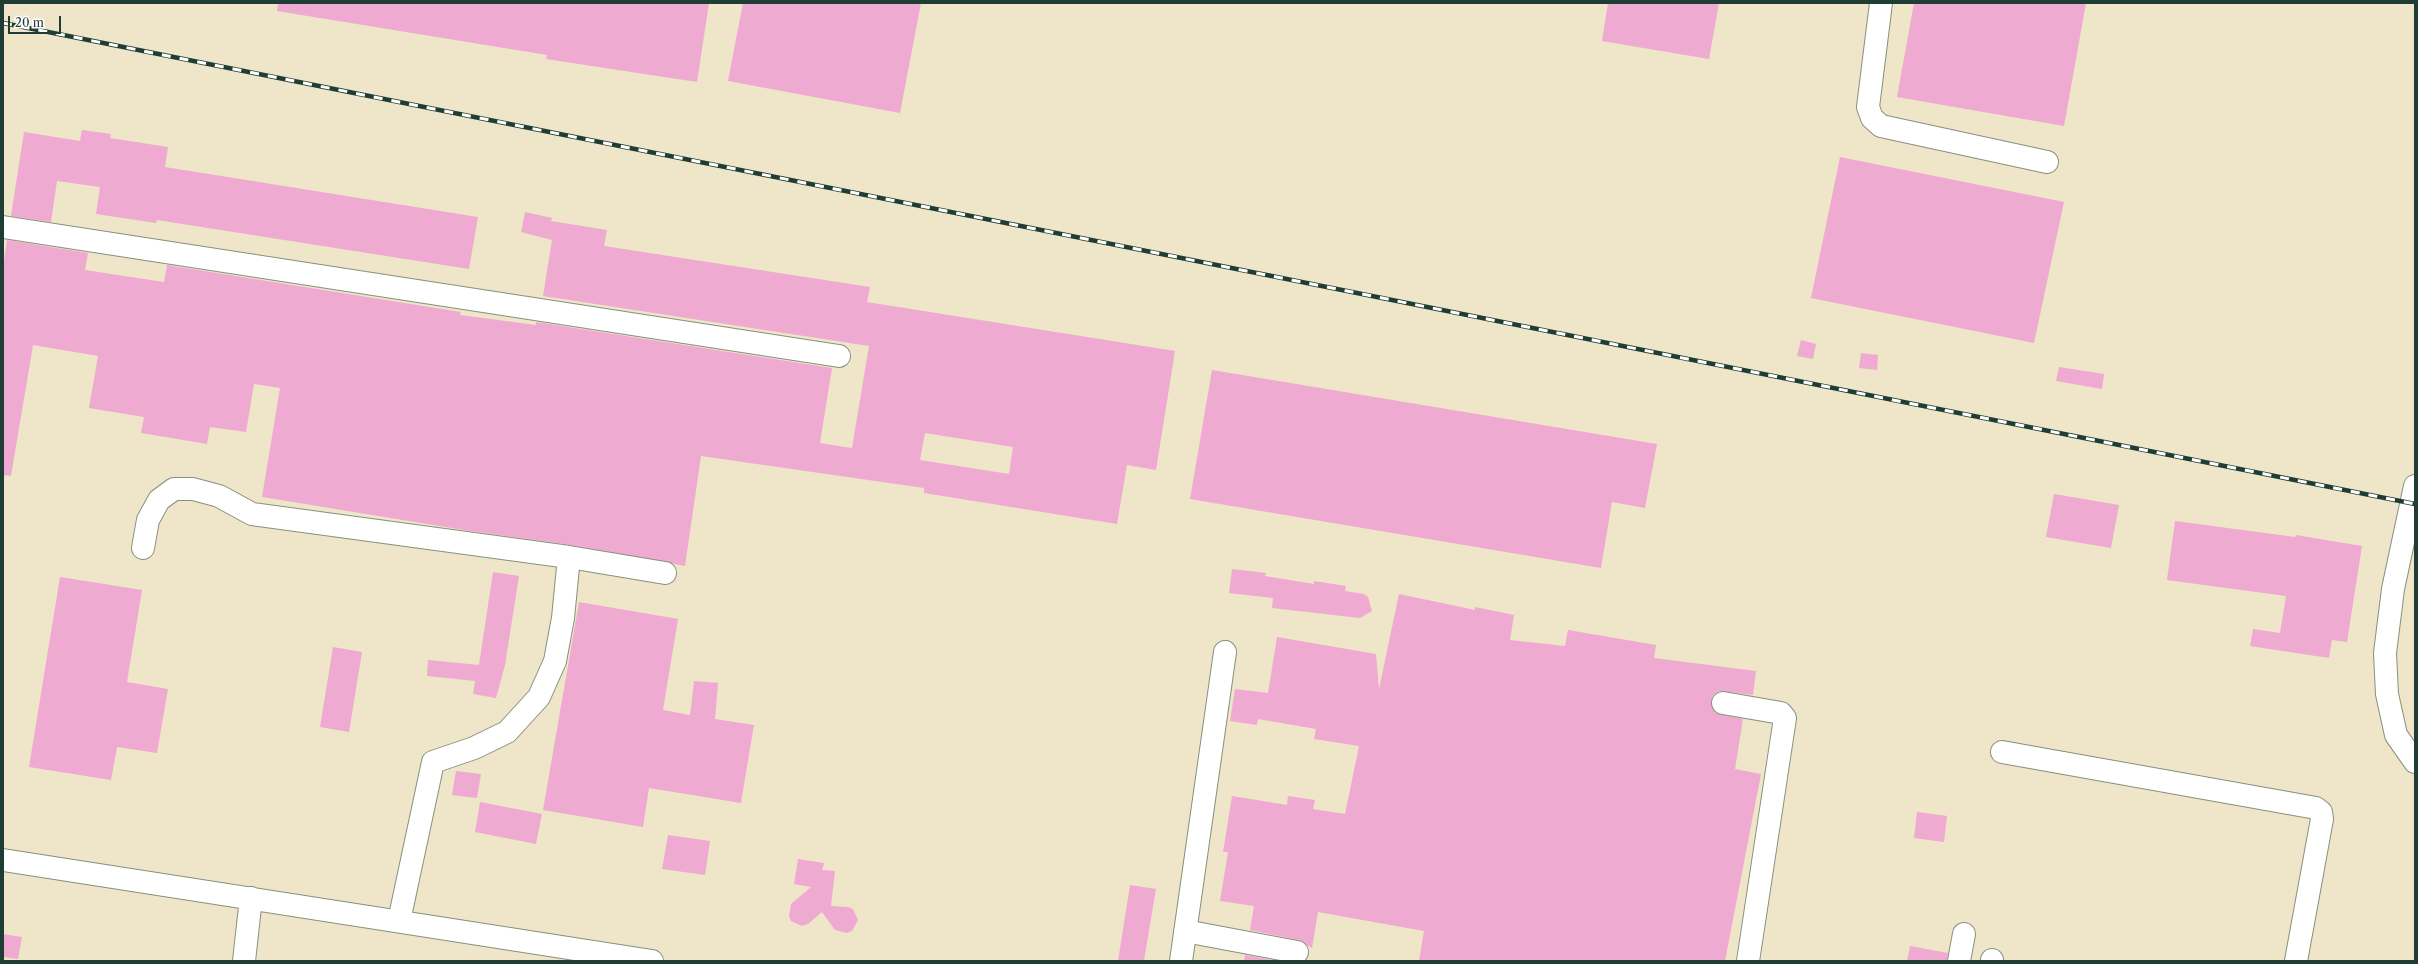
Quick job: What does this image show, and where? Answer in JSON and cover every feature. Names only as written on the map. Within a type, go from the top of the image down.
[{"type":"street","points":[[1881,3],[1868,107],[1872,118],[1876,122],[1881,126],[2047,162]]},
{"type":"street","points":[[3,227],[838,356]]},
{"type":"street","points":[[2415,486],[2393,589],[2385,654],[2387,694],[2396,735],[2415,762]]},
{"type":"street","points":[[143,548],[148,520],[159,500],[174,489],[193,489],[219,496],[252,514],[569,557],[665,573]]},
{"type":"street","points":[[399,921],[433,762],[474,748],[507,732],[539,697],[555,661],[563,618],[569,557]]},
{"type":"street","points":[[1181,961],[1225,652]]},
{"type":"street","points":[[1723,703],[1781,713],[1785,718],[1748,961]]},
{"type":"street","points":[[2002,752],[2316,808],[2321,812],[2322,819],[2296,961]]},
{"type":"street","points":[[3,860],[652,961]]},
{"type":"street","points":[[244,961],[250,898]]},
{"type":"street","points":[[1185,932],[1298,952]]},
{"type":"street","points":[[1959,961],[1964,934]]},
{"type":"building","points":[[278,3],[709,3],[697,82],[546,59],[547,55],[277,11]]},
{"type":"building","points":[[743,3],[921,3],[900,113],[728,81]]},
{"type":"building","points":[[1608,3],[1719,3],[1709,59],[1602,41]]},
{"type":"building","points":[[1914,3],[2086,3],[2064,126],[1897,97]]},
{"type":"building","points":[[82,130],[111,134],[110,138],[168,147],[165,167],[478,217],[469,269],[157,220],[156,223],[96,214],[100,187],[57,181],[51,222],[11,216],[24,132],[80,141]]},
{"type":"building","points":[[1840,157],[2064,202],[2034,343],[1811,298]]},
{"type":"building","points":[[525,212],[552,218],[551,221],[607,230],[604,246],[870,287],[867,302],[1175,351],[1156,470],[1127,465],[1117,524],[924,493],[924,488],[701,456],[685,566],[571,545],[464,530],[262,497],[280,388],[254,384],[246,432],[210,427],[207,444],[141,433],[144,417],[89,408],[98,356],[33,345],[11,476],[3,475],[3,269],[7,240],[88,253],[85,270],[164,282],[167,265],[461,312],[460,315],[536,325],[536,322],[832,368],[820,443],[852,448],[869,346],[543,296],[552,240],[521,232]],"holes":[[[925,433],[1013,447],[1009,474],[920,460]]]},
{"type":"building","points":[[1801,340],[1816,344],[1813,359],[1797,356]]},
{"type":"building","points":[[1861,353],[1878,355],[1877,370],[1859,368]]},
{"type":"building","points":[[2059,367],[2104,374],[2102,389],[2056,381]]},
{"type":"building","points":[[1212,370],[1657,444],[1645,508],[1612,502],[1601,568],[1190,499]]},
{"type":"building","points":[[2054,494],[2119,505],[2111,548],[2046,537]]},
{"type":"building","points":[[2175,521],[2295,537],[2296,535],[2362,546],[2347,642],[2332,640],[2329,658],[2250,646],[2253,629],[2280,633],[2286,596],[2167,580]]},
{"type":"building","points":[[1232,569],[1266,573],[1265,576],[1314,584],[1314,581],[1346,586],[1345,591],[1364,594],[1368,597],[1372,611],[1360,618],[1272,608],[1273,598],[1229,593]]},
{"type":"building","points":[[493,572],[519,576],[505,665],[496,698],[473,694],[475,681],[427,676],[428,660],[479,665]]},
{"type":"building","points":[[60,577],[142,590],[127,682],[168,689],[157,753],[117,747],[111,780],[29,767]]},
{"type":"building","points":[[1399,594],[1475,610],[1475,607],[1514,615],[1510,640],[1565,646],[1568,630],[1656,645],[1654,658],[1756,671],[1753,695],[1719,691],[1713,695],[1711,701],[1715,713],[1743,719],[1735,769],[1761,774],[1725,961],[1419,961],[1424,931],[1318,912],[1312,948],[1299,940],[1250,930],[1254,906],[1220,901],[1228,852],[1223,852],[1232,796],[1287,805],[1288,796],[1315,800],[1313,809],[1345,814],[1359,746],[1314,739],[1316,729],[1258,719],[1257,725],[1230,721],[1235,689],[1268,693],[1277,637],[1376,654],[1379,689]]},
{"type":"building","points":[[579,602],[678,619],[663,710],[690,715],[694,681],[718,683],[715,719],[754,725],[741,803],[649,788],[643,827],[543,810]]},
{"type":"building","points":[[333,647],[362,652],[349,732],[320,727]]},
{"type":"building","points":[[456,771],[481,774],[477,798],[452,795]]},
{"type":"building","points":[[480,802],[542,814],[536,844],[475,832]]},
{"type":"building","points":[[1917,812],[1947,816],[1944,842],[1914,838]]},
{"type":"building","points":[[668,835],[710,841],[705,875],[662,869]]},
{"type":"building","points":[[798,859],[824,863],[822,870],[835,871],[831,906],[848,907],[853,909],[858,920],[852,931],[847,933],[835,930],[822,912],[808,924],[802,926],[791,921],[789,916],[791,904],[811,887],[794,884]]},
{"type":"building","points":[[1130,885],[1156,889],[1144,961],[1118,961]]},
{"type":"building","points":[[3,934],[22,937],[18,959],[3,957]]},
{"type":"building","points":[[1910,946],[1948,953],[1947,961],[1907,961]]},
{"type":"building","points":[[1245,955],[1277,961],[1244,961]]},
{"type":"railway","points":[[3,23],[2415,504]]}]
